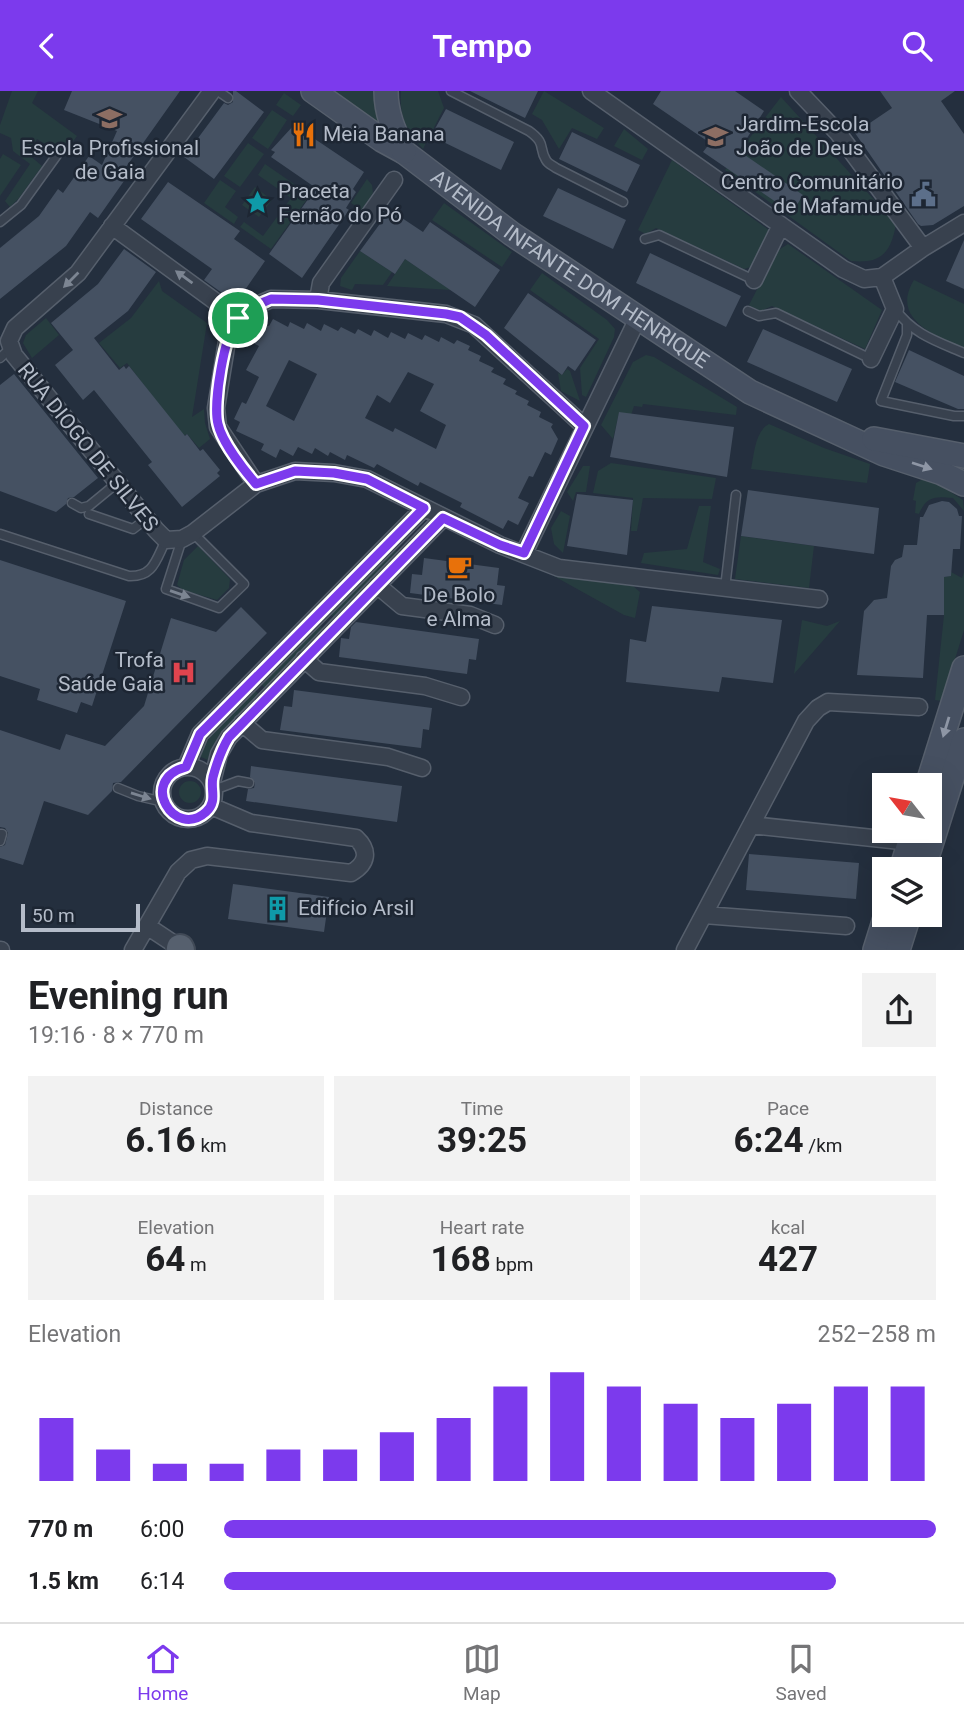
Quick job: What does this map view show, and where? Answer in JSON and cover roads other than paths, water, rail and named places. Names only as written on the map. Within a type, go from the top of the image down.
[{"type":"main road","name":"AVENIDA INFANTE DOM HENRIQUE","points":[[313,91],[382,140],[404,152],[512,234],[750,392],[884,454],[942,473],[964,484]]},
{"type":"main road","points":[[386,91],[386,106],[391,125],[404,152]]},
{"type":"main road","name":"AVENIDA INFANTE DOM HENRIQUE","points":[[836,432],[964,456]]},
{"type":"main road","points":[[931,773],[964,668]]},
{"type":"main road","points":[[927,857],[964,740]]},
{"type":"main road","points":[[876,950],[883,927]]},
{"type":"main road","points":[[898,950],[905,927]]},
{"type":"street","name":"RUA DIOGO DE SILVES","points":[[180,537],[146,519],[6,343],[15,328],[78,273],[212,91]]},
{"type":"street","points":[[591,91],[609,95],[781,225],[843,269],[864,279],[882,277],[963,224]]},
{"type":"street","points":[[798,91],[838,133],[923,248]]},
{"type":"street","points":[[318,300],[321,283],[394,180]]},
{"type":"street","points":[[754,280],[781,225]]},
{"type":"street","points":[[112,226],[238,318]]},
{"type":"street","points":[[871,359],[895,309],[882,277]]},
{"type":"street","points":[[256,484],[218,427],[216,408],[229,335],[238,318],[271,299],[318,300],[460,317],[486,335],[584,426]]},
{"type":"street","points":[[524,553],[638,318]]},
{"type":"street","points":[[180,537],[256,484],[295,471],[334,473],[367,479],[500,545],[559,568],[818,599]]},
{"type":"street","points":[[186,767],[200,734],[424,508]]},
{"type":"street","points":[[133,950],[178,872],[191,860],[207,856],[352,873],[362,867],[366,856],[364,846],[356,838],[251,823],[212,792],[201,770],[186,767],[172,773],[163,786],[164,802],[174,815],[190,819],[199,817],[212,792],[219,754],[229,737],[443,518]]},
{"type":"street","points":[[376,585],[402,606],[470,615],[495,625]]},
{"type":"street","points":[[317,616],[328,622],[332,630]]},
{"type":"street","points":[[304,659],[319,672],[425,686],[461,697]]},
{"type":"street","points":[[685,950],[806,721],[818,708],[828,702],[919,707]]},
{"type":"street","points":[[242,723],[262,740],[388,758],[422,768]]},
{"type":"street","points":[[751,825],[872,833]]},
{"type":"street","points":[[704,915],[846,926]]},
{"type":"street","points":[[147,926],[181,949]]},
{"type":"lane","points":[[218,91],[228,97]]},
{"type":"lane","points":[[450,91],[529,131],[538,137],[546,160],[623,202]]},
{"type":"lane","points":[[0,222],[21,205],[57,155]]},
{"type":"lane","points":[[645,239],[659,235],[754,280]]},
{"type":"lane","points":[[895,309],[907,325],[964,353]]},
{"type":"lane","points":[[748,311],[759,316],[776,313],[871,359]]},
{"type":"lane","points":[[907,325],[907,335],[881,401],[964,416]]},
{"type":"lane","points":[[72,503],[81,508],[89,506],[117,483]]},
{"type":"lane","points":[[725,587],[736,495]]},
{"type":"lane","points":[[89,514],[133,529],[146,519]]},
{"type":"lane","points":[[0,534],[129,576],[141,576],[150,571],[180,537]]},
{"type":"lane","points":[[180,537],[244,584],[219,608],[166,589],[180,537]]},
{"type":"lane","points":[[212,792],[238,781],[249,783]]},
{"type":"lane","points":[[118,788],[164,802]]},
{"type":"lane","points":[[0,834],[0,841]]},
{"type":"place","name":"Escola Profissional de Gaia","points":[[110,119]]},
{"type":"place","name":"Meia Banana","points":[[303,134]]},
{"type":"place","name":"Jardim-Escola João de Deus","points":[[716,136]]},
{"type":"place","name":"Centro Comunitário de Mafamude","points":[[923,194]]},
{"type":"place","name":"Praceta Fernão do Pó","points":[[258,203]]},
{"type":"place","name":"De Bolo e Alma","points":[[459,566]]},
{"type":"place","name":"Trofa Saúde Gaia","points":[[184,672]]},
{"type":"place","name":"Edifício Arsil","points":[[278,908]]}]
